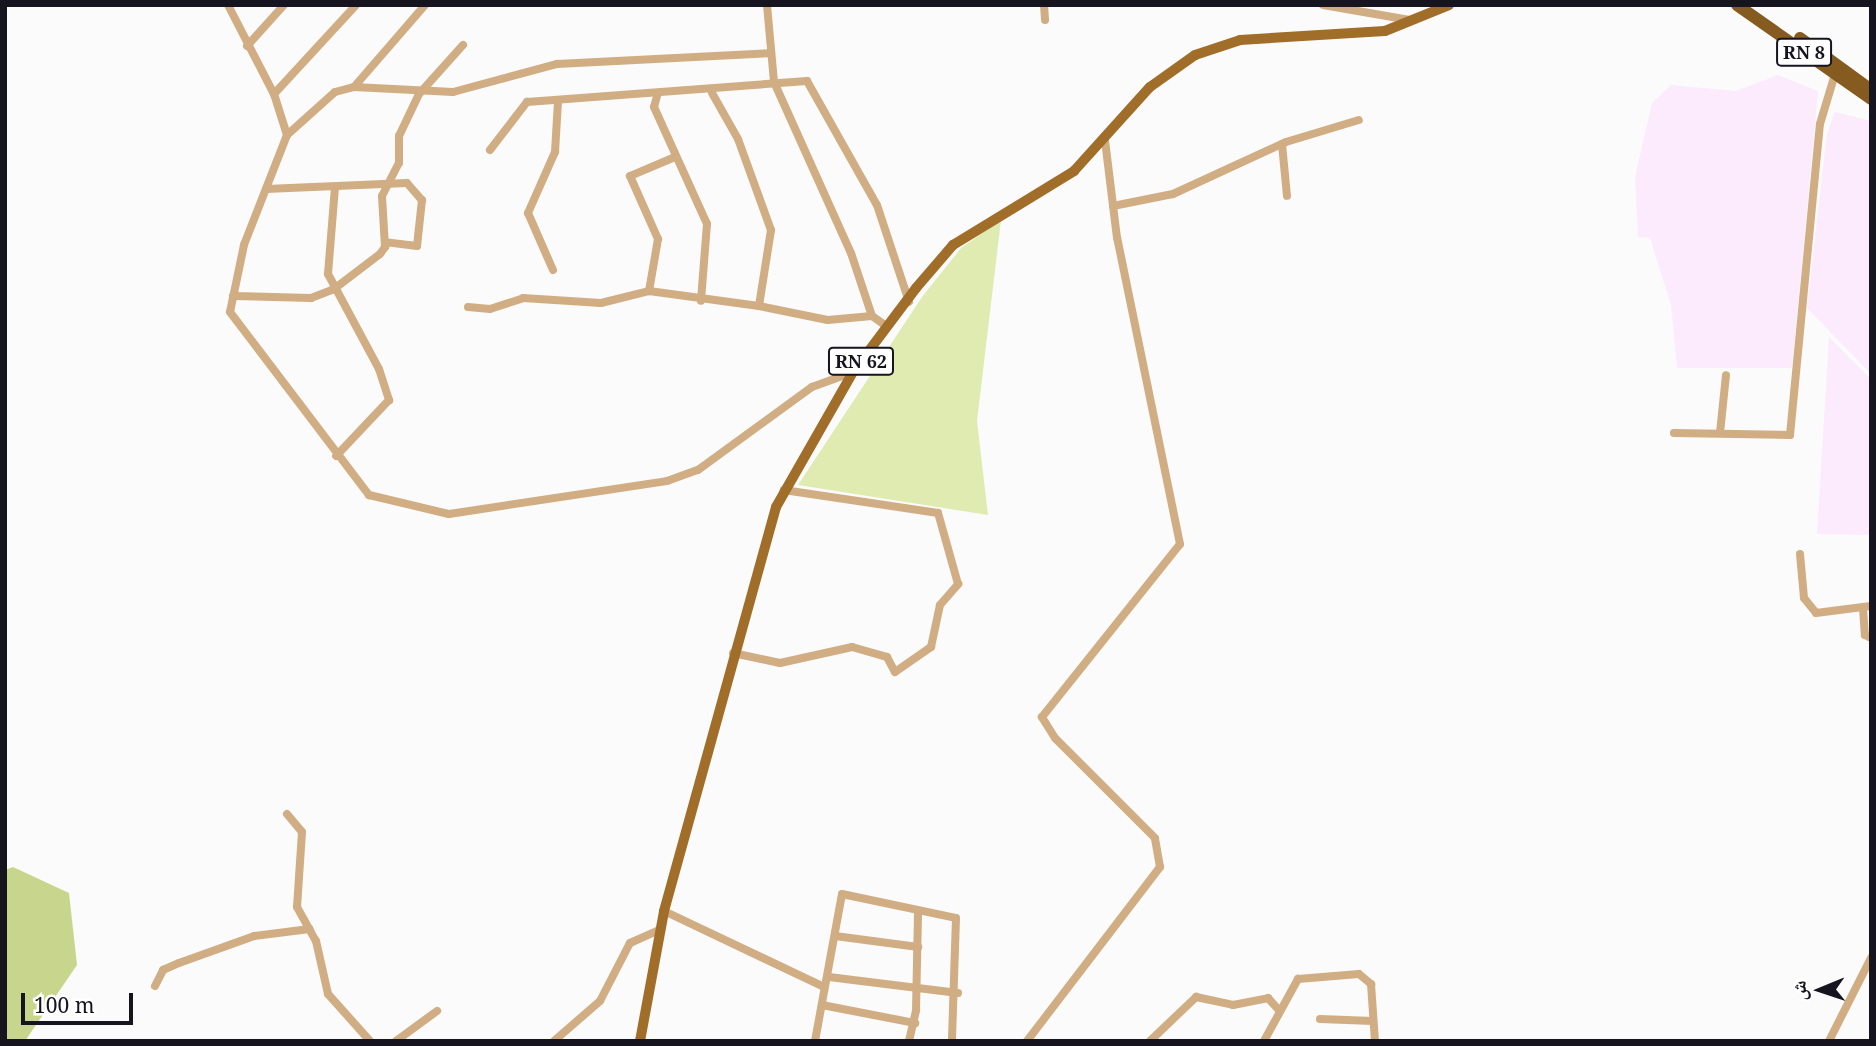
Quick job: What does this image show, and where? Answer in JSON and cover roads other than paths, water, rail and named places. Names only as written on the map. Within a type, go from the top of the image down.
[{"type":"highway","name":"RN 8","points":[[1737,5],[1871,99]]},
{"type":"highway","name":"RN 8","points":[[1751,5],[1871,89]]},
{"type":"main road","name":"RN 62","points":[[640,1041],[664,911],[733,653],[784,490],[853,372],[888,327],[953,245],[1074,171],[1105,140],[1150,87],[1216,45],[1385,31],[1417,21],[1449,5]]},
{"type":"street","points":[[228,5],[247,46],[274,93],[287,135]]},
{"type":"street","points":[[247,46],[284,5]]},
{"type":"street","points":[[274,93],[356,5]]},
{"type":"street","points":[[354,87],[425,5]]},
{"type":"street","points":[[767,5],[774,82],[851,253],[872,316],[888,327]]},
{"type":"street","points":[[1044,5],[1045,20]]},
{"type":"street","points":[[1323,5],[1417,21]]},
{"type":"street","points":[[385,242],[380,217],[390,179],[399,163],[399,136],[419,94],[463,45]]},
{"type":"street","points":[[771,53],[557,64],[453,92],[419,94],[354,87],[335,92],[287,135],[266,189],[230,312],[336,456],[369,495],[449,514],[614,490],[698,470],[812,387],[853,372]]},
{"type":"street","points":[[1674,433],[1790,435],[1821,124],[1835,74]]},
{"type":"street","points":[[490,150],[512,128],[519,107],[558,101],[712,93],[774,82],[807,81],[814,88],[877,205],[909,302]]},
{"type":"street","points":[[712,93],[748,160],[771,230],[759,306]]},
{"type":"street","points":[[657,96],[654,107],[676,157],[684,163],[707,224],[701,301]]},
{"type":"street","points":[[553,270],[528,212],[555,152],[558,101]]},
{"type":"street","points":[[1114,206],[1173,194],[1282,144],[1359,120]]},
{"type":"street","points":[[1027,1041],[1160,867],[1155,838],[1055,738],[1042,717],[1160,577],[1180,544],[1114,206],[1105,140]]},
{"type":"street","points":[[1282,144],[1287,196]]},
{"type":"street","points":[[649,291],[658,239],[630,176],[676,157]]},
{"type":"street","points":[[233,296],[311,298],[334,289],[385,242],[417,246],[421,234],[422,200],[407,183],[390,179],[335,187],[266,189]]},
{"type":"street","points":[[335,187],[327,263],[334,289],[379,369],[389,400],[336,456]]},
{"type":"street","points":[[468,307],[490,309],[523,298],[601,303],[649,291],[701,301],[759,306],[828,320],[872,316]]},
{"type":"street","points":[[1720,433],[1726,375]]},
{"type":"street","points":[[733,653],[780,663],[852,647],[887,657],[895,671],[931,647],[940,605],[958,584],[938,513],[784,490]]},
{"type":"street","points":[[1800,554],[1808,606],[1816,612],[1867,607],[1865,635],[1871,638]]},
{"type":"street","points":[[287,814],[302,832],[298,907],[310,929],[328,994],[370,1041]]},
{"type":"street","points":[[815,1041],[824,988],[829,977],[842,894],[956,918],[958,993],[952,1041]]},
{"type":"street","points":[[664,911],[824,988]]},
{"type":"street","points":[[909,1041],[915,1023],[918,911]]},
{"type":"street","points":[[155,986],[163,970],[179,963],[254,936],[310,929]]},
{"type":"street","points":[[554,1041],[600,1001],[630,943],[661,929]]},
{"type":"street","points":[[835,936],[918,947]]},
{"type":"street","points":[[1829,1041],[1871,958]]},
{"type":"street","points":[[1264,1041],[1278,1009],[1298,979],[1359,974],[1371,984],[1375,1041]]},
{"type":"street","points":[[829,977],[958,993]]},
{"type":"street","points":[[1150,1041],[1196,997],[1233,1005],[1268,998],[1278,1009]]},
{"type":"street","points":[[822,1005],[915,1023]]},
{"type":"street","points":[[400,1040],[437,1011]]},
{"type":"street","points":[[1320,1019],[1373,1021]]}]
